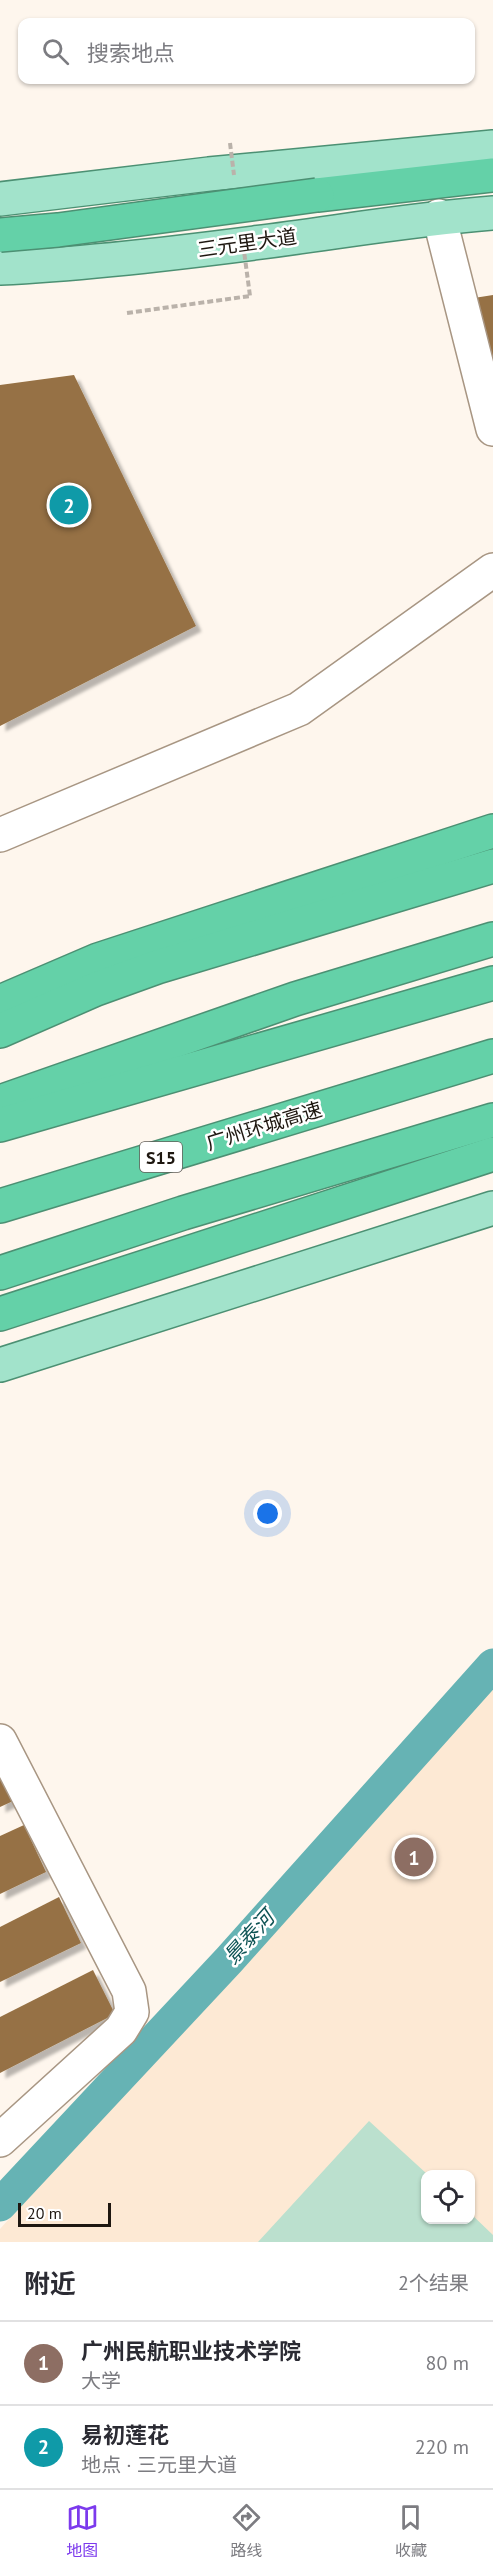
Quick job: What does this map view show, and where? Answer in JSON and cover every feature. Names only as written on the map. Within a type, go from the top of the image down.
[{"type":"highway","points":[[0,235],[58,230],[317,195],[493,175]]},
{"type":"highway","points":[[317,195],[493,191]]},
{"type":"highway","points":[[0,1002],[98,960],[493,831]]},
{"type":"highway","points":[[0,1030],[96,989],[157,967],[493,866]]},
{"type":"highway","points":[[0,1102],[296,999],[493,939]]},
{"type":"highway","points":[[0,1125],[493,983]]},
{"type":"highway","name":"广州环城高速","points":[[0,1206],[493,1056]]},
{"type":"highway","points":[[0,1273],[183,1213],[493,1120]]},
{"type":"highway","points":[[0,1314],[493,1154]]},
{"type":"main road","points":[[0,199],[209,174],[493,147]]},
{"type":"main road","name":"三元里大道","points":[[0,268],[70,265],[439,216],[493,213]]},
{"type":"main road","points":[[0,1365],[493,1208]]},
{"type":"street","points":[[439,216],[493,429]]},
{"type":"street","points":[[0,835],[299,709],[493,570]]},
{"type":"street","points":[[0,1741],[129,1991],[132,2012],[121,2030],[0,2140]]},
{"type":"path","points":[[127,313],[250,296]]},
{"type":"shaded area","points":[[493,1681],[493,2242],[0,2242],[0,2229]]},
{"type":"green space","points":[[369,2121],[423,2170],[421,2224],[475,2224],[475,2218],[493,2235],[493,2242],[258,2242]]},
{"type":"building","points":[[493,295],[493,370],[474,298]]},
{"type":"building","points":[[74,375],[196,626],[0,726],[0,385]]},
{"type":"building","points":[[0,1775],[13,1801],[0,1807]]},
{"type":"building","points":[[24,1825],[46,1872],[0,1894],[0,1836]]},
{"type":"building","points":[[59,1897],[81,1943],[0,1982],[0,1927]]},
{"type":"building","points":[[93,1970],[115,2014],[0,2073],[0,2017]]},
{"type":"waterway","name":"景泰河","points":[[0,2205],[229,1960],[493,1665]]},
{"type":"place","name":"易初莲花","points":[[69,505]]},
{"type":"place","name":"广州民航职业技术学院","points":[[414,1857]]}]
